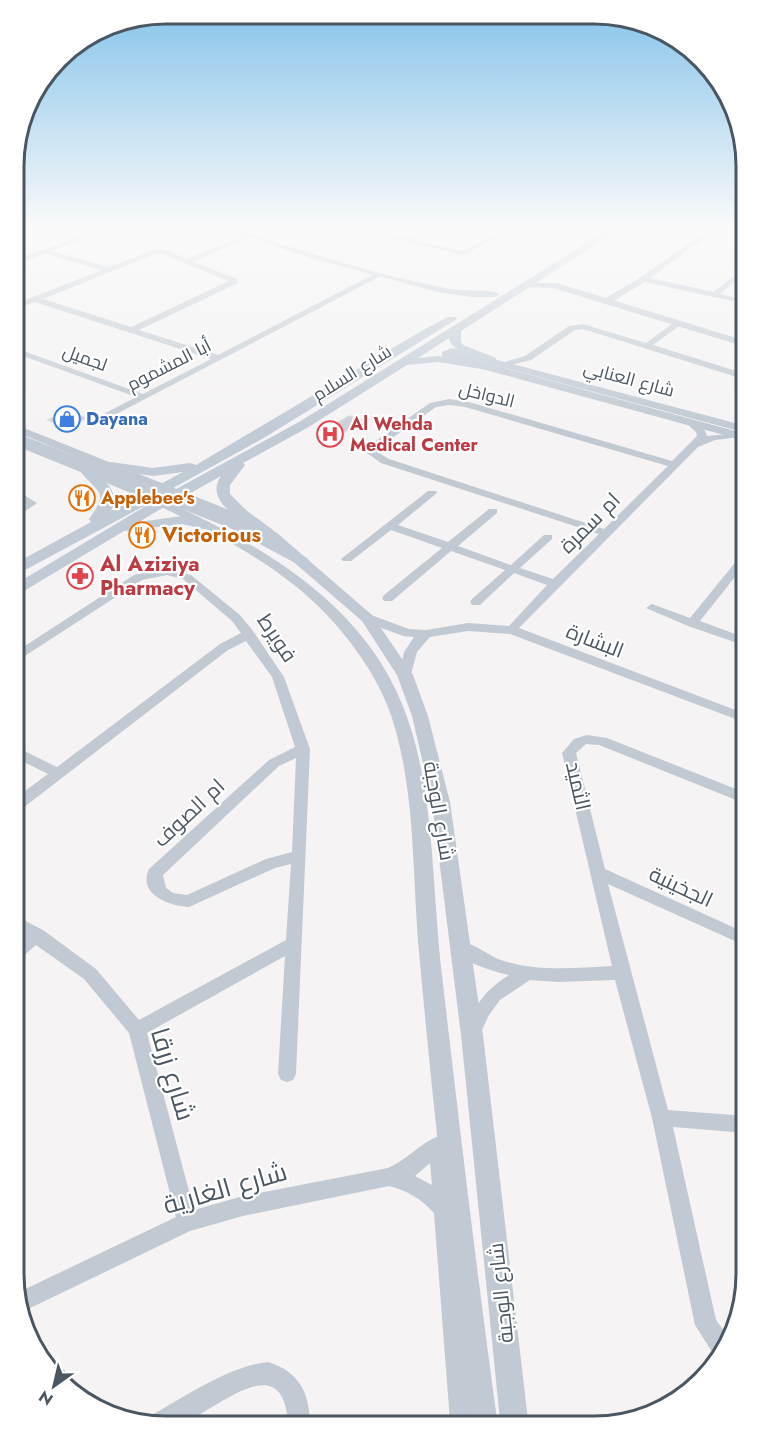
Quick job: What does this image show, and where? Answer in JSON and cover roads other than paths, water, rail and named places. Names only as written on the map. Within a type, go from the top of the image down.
[{"type":"main road","name":"شارع السلام","points":[[163,496],[217,458],[256,437],[399,348],[493,295]]},
{"type":"main road","name":"شارع السلام","points":[[163,496],[242,460],[402,364],[510,295]]},
{"type":"main road","points":[[455,329],[455,342],[459,347],[502,368]]},
{"type":"main road","points":[[402,364],[438,359],[502,368]]},
{"type":"main road","points":[[24,586],[86,541],[239,451],[256,437]]},
{"type":"main road","points":[[24,440],[260,536],[302,561]]},
{"type":"main road","points":[[111,466],[153,472],[187,468],[217,458]]},
{"type":"main road","points":[[242,460],[224,481],[222,490],[224,496],[232,506],[272,536]]},
{"type":"main road","points":[[24,565],[80,531],[108,508],[109,498],[104,487],[87,471]]},
{"type":"main road","points":[[80,531],[163,496]]},
{"type":"main road","points":[[24,586],[163,496]]},
{"type":"main road","points":[[101,538],[129,528],[160,521],[182,519],[204,525]]},
{"type":"street","points":[[24,303],[44,295]]},
{"type":"street","points":[[132,330],[205,295]]},
{"type":"street","name":"أبا المشموم","points":[[101,419],[340,295]]},
{"type":"street","points":[[464,295],[472,299],[475,307]]},
{"type":"street","points":[[588,295],[736,340]]},
{"type":"street","points":[[607,301],[617,295]]},
{"type":"street","points":[[715,295],[736,300]]},
{"type":"street","points":[[35,299],[218,358]]},
{"type":"street","points":[[648,346],[679,323]]},
{"type":"street","points":[[502,368],[528,358],[572,328],[583,326],[736,373]]},
{"type":"street","name":"لجميل","points":[[24,353],[144,397]]},
{"type":"street","points":[[528,358],[530,367],[540,374]]},
{"type":"street","name":"شارع العنابي","points":[[502,368],[540,374],[736,432]]},
{"type":"street","name":"شارع العنابي","points":[[502,368],[691,423],[736,433]]},
{"type":"street","name":"الدواخل","points":[[608,533],[385,461],[372,453],[373,447],[434,405],[449,402],[466,404],[676,465]]},
{"type":"street","points":[[691,423],[703,434],[697,444]]},
{"type":"street","name":"شارع الوجبة","points":[[24,432],[111,466],[163,496],[204,525],[251,548],[290,574],[319,598],[361,646],[383,682],[404,731],[418,821],[432,1005],[434,1105],[461,1416]]},
{"type":"street","name":"ام سمرة","points":[[512,630],[519,620],[697,444],[713,437],[736,435]]},
{"type":"street","name":"شارع الوجبة","points":[[24,445],[87,471],[229,515],[272,536],[367,618],[405,675],[420,716],[441,802],[472,1035],[514,1416]]},
{"type":"street","points":[[346,559],[432,493]]},
{"type":"street","points":[[24,498],[32,503],[24,509]]},
{"type":"street","points":[[388,598],[493,511]]},
{"type":"street","points":[[391,526],[555,584]]},
{"type":"street","points":[[476,602],[548,537]]},
{"type":"street","points":[[692,623],[736,568]]},
{"type":"street","name":"فويرط","points":[[24,651],[138,577],[167,571],[187,577],[236,618],[278,677],[303,749],[287,1074]]},
{"type":"street","points":[[652,608],[736,638]]},
{"type":"street","name":"البشارة","points":[[367,618],[393,629],[426,634],[468,627],[512,630],[736,715]]},
{"type":"street","points":[[24,800],[224,647],[249,634]]},
{"type":"street","points":[[405,675],[409,649],[416,640],[426,634]]},
{"type":"street","name":"الثميد","points":[[718,1342],[706,1324],[661,1118],[622,973],[569,753],[574,744],[582,740],[602,741],[736,795]]},
{"type":"street","name":"ام الصوف","points":[[299,856],[271,863],[189,901],[175,900],[162,895],[155,885],[155,873],[265,771],[290,753],[303,749]]},
{"type":"street","points":[[24,756],[59,774]]},
{"type":"street","name":"الجخينية","points":[[599,873],[736,935]]},
{"type":"street","name":"شارع زرقا","points":[[24,927],[90,974],[137,1030],[187,1222]]},
{"type":"street","points":[[24,945],[36,935]]},
{"type":"street","points":[[137,1030],[294,943]]},
{"type":"street","points":[[460,947],[479,960],[501,969],[526,974],[622,973]]},
{"type":"street","name":"شارع الوجبة","points":[[428,949],[482,1416]]},
{"type":"street","points":[[472,1035],[482,1009],[500,988],[526,974]]},
{"type":"street","points":[[661,1118],[736,1124]]},
{"type":"street","name":"شارع الغارية","points":[[27,1299],[187,1222],[243,1206],[389,1177],[408,1169],[439,1145]]},
{"type":"street","name":"شارع الغارية","points":[[389,1177],[411,1182],[430,1193],[444,1210]]},
{"type":"street","points":[[173,1416],[247,1377],[267,1372],[286,1380],[296,1398],[298,1416]]},
{"type":"place","name":"Dayana","points":[[67,419]]},
{"type":"place","name":"Al Wehda Medical Center","points":[[330,434]]},
{"type":"place","name":"Applebee's","points":[[82,498]]},
{"type":"place","name":"Victorious","points":[[142,535]]},
{"type":"place","name":"Al Aziziya Pharmacy","points":[[80,576]]}]
